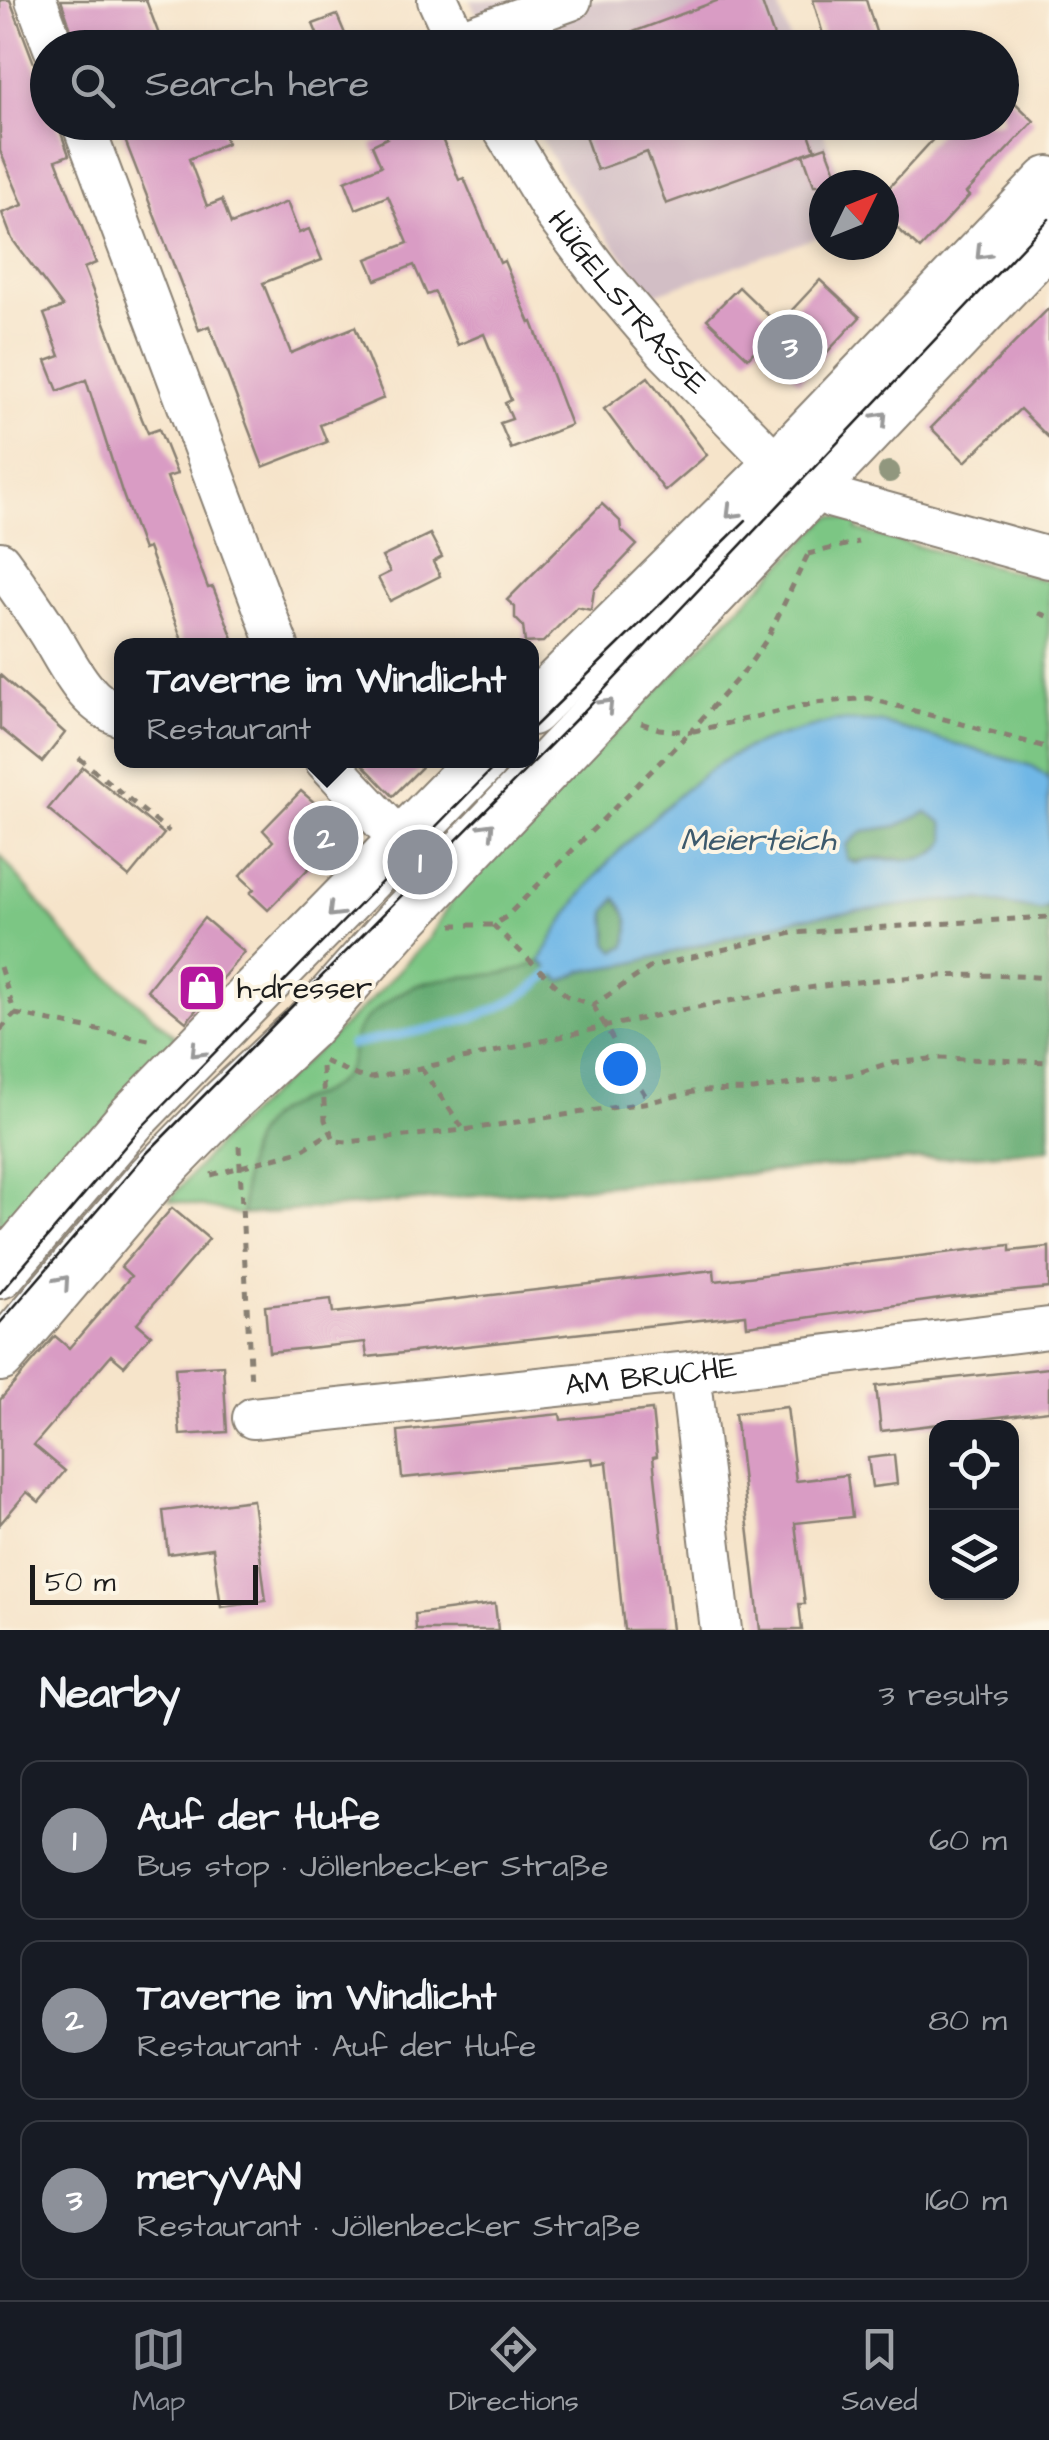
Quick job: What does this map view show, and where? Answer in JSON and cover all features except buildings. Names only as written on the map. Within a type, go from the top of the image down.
[{"type":"main road","points":[[539,703],[808,484],[1049,182]]},
{"type":"main road","points":[[0,1356],[190,1138],[320,1013],[808,484],[1049,239]]},
{"type":"main road","points":[[0,1273],[132,1118],[474,768]]},
{"type":"street","points":[[36,0],[47,30]]},
{"type":"street","points":[[438,0],[452,30]]},
{"type":"street","points":[[495,30],[571,0]]},
{"type":"street","points":[[89,140],[275,638]]},
{"type":"street","name":"HÜGELSTRASSE","points":[[510,140],[555,214],[666,352],[808,484]]},
{"type":"street","points":[[808,484],[1049,558]]},
{"type":"street","points":[[0,562],[42,621],[79,684],[101,706],[114,712]]},
{"type":"street","points":[[333,768],[402,842]]},
{"type":"street","name":"AM BRUCHE","points":[[254,1418],[690,1372],[1049,1328]]},
{"type":"street","points":[[690,1372],[722,1630]]},
{"type":"path","points":[[446,926],[493,925],[506,917],[690,732],[747,668],[786,606],[808,484]]},
{"type":"path","points":[[1038,613],[1049,617]]},
{"type":"path","points":[[690,732],[815,704],[868,698],[1049,748]]},
{"type":"path","points":[[79,758],[169,832]]},
{"type":"path","points":[[594,1005],[651,967],[792,932],[1049,917]]},
{"type":"path","points":[[493,925],[560,989],[576,1001],[594,1005],[650,1102]]},
{"type":"path","points":[[0,967],[14,1014]]},
{"type":"path","points":[[322,1060],[370,1078],[756,996],[855,982],[972,974],[1049,978]]},
{"type":"path","points":[[0,1030],[14,1014]]},
{"type":"path","points":[[14,1014],[160,1041]]},
{"type":"path","points":[[321,1049],[322,1109],[336,1141],[347,1142],[464,1130],[698,1091],[753,1090],[854,1074],[886,1064],[939,1058],[1049,1062]]},
{"type":"path","points":[[421,1068],[464,1130]]},
{"type":"path","points":[[208,1176],[300,1151],[330,1133]]},
{"type":"path","points":[[238,1169],[254,1418]]},
{"type":"shaded area","points":[[470,0],[776,0],[787,30],[484,30]]},
{"type":"shaded area","points":[[542,140],[826,140],[837,170],[809,170],[809,240],[652,295],[566,182]]},
{"type":"green space","points":[[834,516],[859,522],[857,530],[1049,581],[1049,1149],[243,1215],[169,1200],[222,1139],[368,1003],[430,937],[454,896]]},
{"type":"green space","points":[[927,811],[943,823],[947,840],[933,854],[916,859],[847,860],[846,845],[863,831],[897,826]]},
{"type":"green space","points":[[0,855],[73,944],[176,1037],[0,1251]]},
{"type":"green space","points":[[615,898],[626,915],[629,933],[626,946],[615,951],[608,943],[606,912]]},
{"type":"green space","points":[[981,900],[1040,910],[1049,907],[1049,1149],[243,1215],[245,1169],[261,1126],[285,1107],[334,1085],[350,1063],[355,1037],[364,1022],[412,987],[444,979],[509,972],[540,961],[563,981],[582,971],[629,964],[799,918]]},
{"type":"water","name":"Meierteich","points":[[835,721],[879,722],[1032,766],[1049,778],[1049,905],[1040,910],[981,900],[941,901],[799,918],[629,964],[582,971],[562,981],[540,961],[595,878],[691,784],[750,747]],"holes":[[[927,812],[943,823],[947,840],[939,850],[918,859],[857,864],[847,860],[846,845],[863,831],[897,826]],[[616,898],[628,920],[629,933],[626,946],[615,951],[608,943],[606,912]]]},
{"type":"waterway","points":[[351,1045],[434,1028],[490,1011],[538,984],[558,964]]},
{"type":"tram line","points":[[539,757],[1049,219]]},
{"type":"tram line","points":[[539,722],[746,520]]},
{"type":"tram line","points":[[0,1293],[139,1130],[493,768]]},
{"type":"tram line","points":[[0,1323],[145,1155],[528,768]]},
{"type":"place","name":"meryVAN","points":[[790,347]]},
{"type":"place","name":"Taverne im Windlicht","points":[[326,838]]},
{"type":"place","name":"Auf der Hufe","points":[[420,862]]},
{"type":"place","name":"h-dresser","points":[[202,988]]}]
